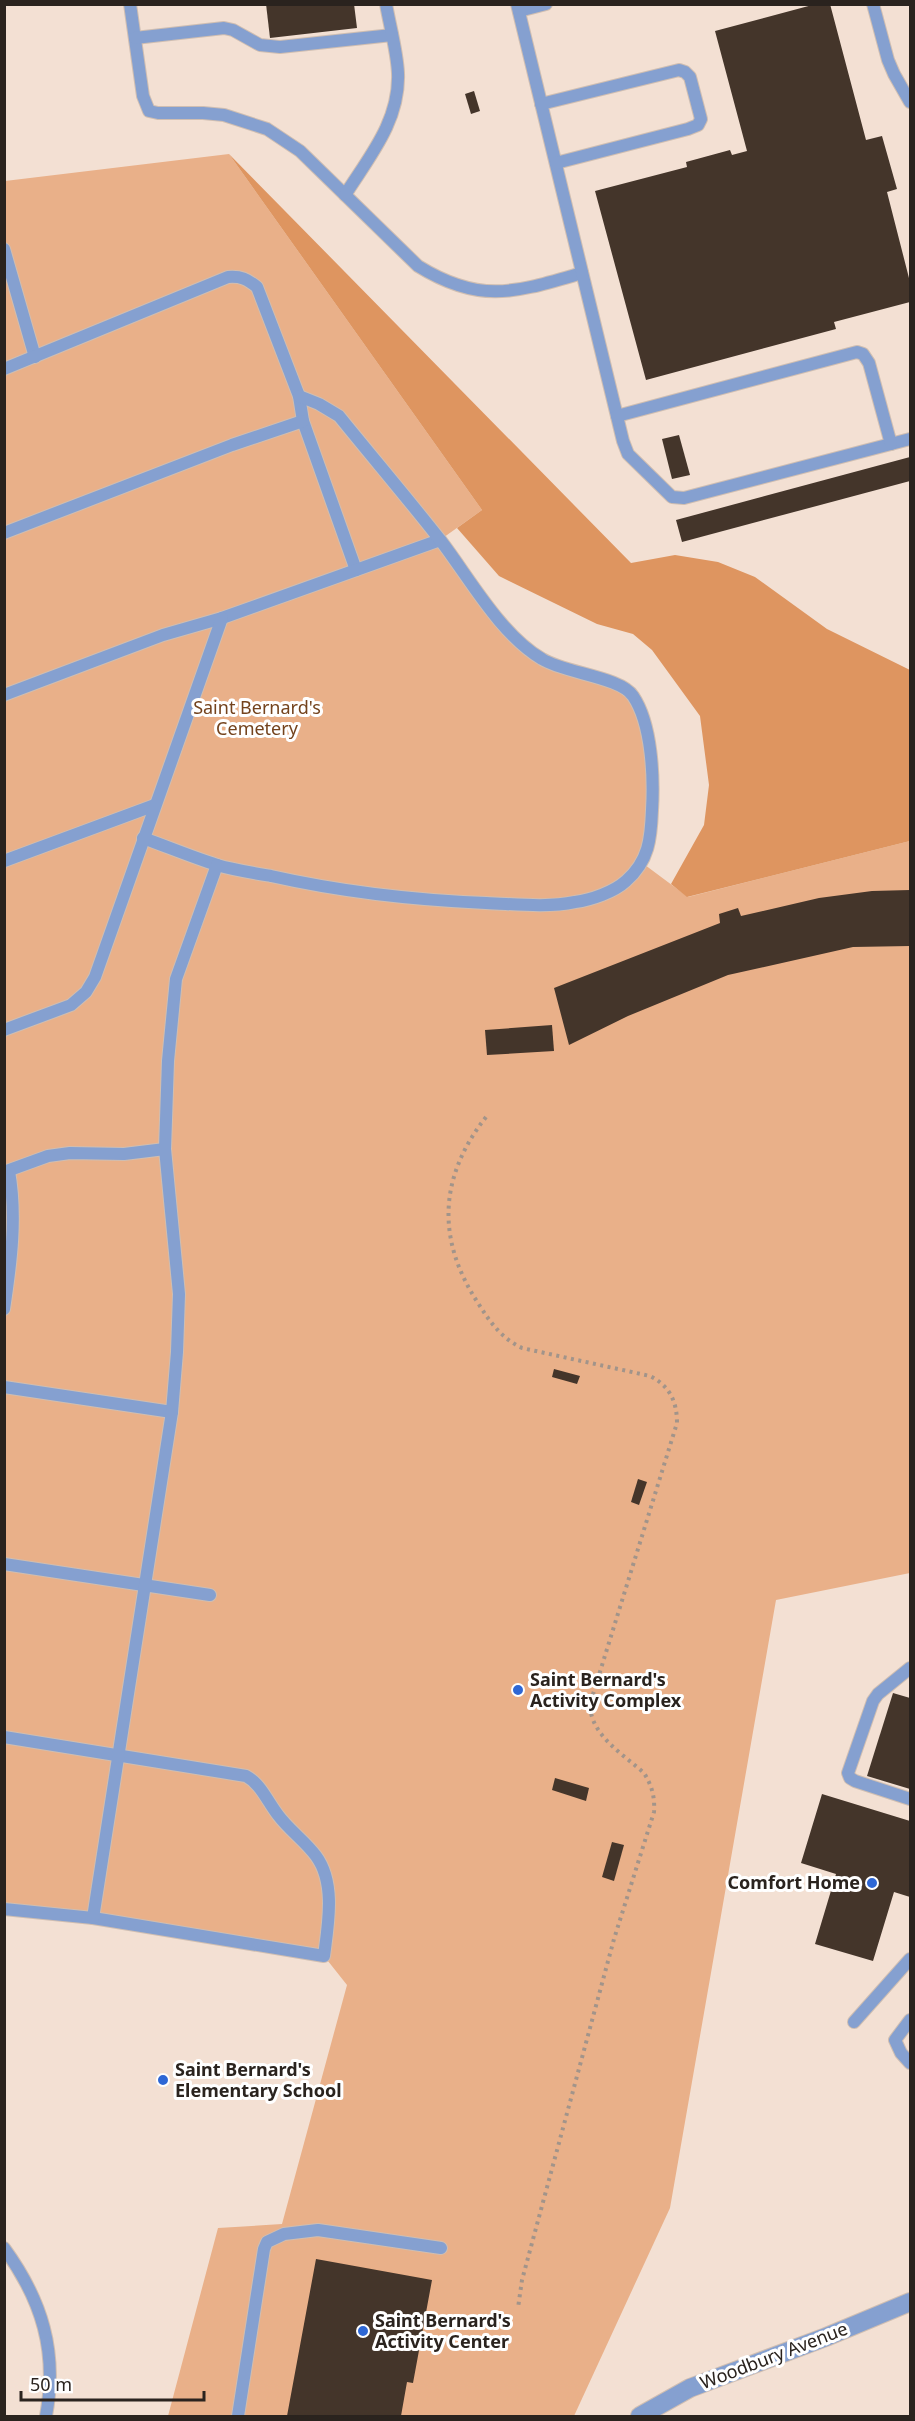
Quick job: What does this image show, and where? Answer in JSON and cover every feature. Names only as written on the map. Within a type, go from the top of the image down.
[{"type":"street","name":"Woodbury Avenue","points":[[640,2416],[690,2388],[826,2337],[910,2302]]},
{"type":"lane","points":[[130,4],[143,96],[149,111],[158,113],[203,112],[224,115],[267,129],[300,151],[418,266],[460,287],[475,290],[514,291],[582,273]]},
{"type":"lane","points":[[345,195],[391,120],[395,106],[398,73],[386,4]]},
{"type":"lane","points":[[546,4],[518,8],[628,454],[660,488],[672,497],[684,498],[910,440]]},
{"type":"lane","points":[[873,4],[888,60],[910,102]]},
{"type":"lane","points":[[135,38],[224,28],[233,30],[260,45],[280,47],[392,35]]},
{"type":"lane","points":[[541,104],[679,70],[690,77],[701,119],[698,125],[688,129],[556,163]]},
{"type":"lane","points":[[4,249],[35,357]]},
{"type":"lane","points":[[4,369],[228,277],[240,276],[248,279],[256,287],[298,396],[303,421],[356,570]]},
{"type":"lane","points":[[617,416],[857,352],[863,354],[870,363],[891,444]]},
{"type":"lane","points":[[143,838],[217,865],[341,890],[452,902],[533,905],[575,902],[603,894],[626,882],[641,862],[650,843],[653,794],[650,753],[643,720],[634,697],[626,688],[567,671],[542,659],[522,644],[507,630],[440,540],[339,416],[319,404],[298,396]]},
{"type":"lane","points":[[4,533],[232,445],[303,421]]},
{"type":"lane","points":[[4,695],[163,634],[222,618],[440,540]]},
{"type":"lane","points":[[4,1030],[71,1005],[86,992],[95,977],[222,618]]},
{"type":"lane","points":[[4,861],[155,805]]},
{"type":"lane","points":[[93,1918],[171,1412],[177,1352],[178,1294],[165,1149],[168,1061],[176,979],[217,865]]},
{"type":"lane","points":[[4,1309],[11,1260],[14,1198],[7,1171],[48,1156],[124,1154],[165,1149]]},
{"type":"lane","points":[[4,1387],[171,1412]]},
{"type":"lane","points":[[4,1564],[210,1595]]},
{"type":"lane","points":[[910,1668],[878,1694],[873,1701],[848,1773],[855,1781],[910,1799]]},
{"type":"lane","points":[[4,1737],[237,1773],[254,1780],[277,1814],[312,1851],[324,1870],[328,1899],[324,1956],[93,1918],[4,1909]]},
{"type":"lane","points":[[854,2022],[910,1959]]},
{"type":"lane","points":[[910,2020],[895,2040],[901,2054],[910,2063]]},
{"type":"lane","points":[[238,2416],[264,2249],[267,2242],[284,2234],[318,2230],[441,2248]]},
{"type":"lane","points":[[4,2248],[30,2287],[43,2325],[50,2361],[50,2395],[46,2416]]},
{"type":"path","points":[[486,1117],[470,1137],[459,1160],[451,1182],[448,1206],[450,1236],[456,1261],[470,1292],[488,1320],[500,1334],[522,1348],[650,1376],[662,1382],[668,1389],[677,1412],[677,1423],[590,1704],[593,1723],[599,1732],[644,1773],[653,1792],[654,1812],[614,1939],[522,2280],[518,2308]]},
{"type":"green space","name":"Saint Bernard's Cemetery","points":[[229,154],[482,510],[440,540],[507,630],[542,659],[626,688],[643,720],[653,794],[641,862],[688,897],[910,841],[910,1573],[776,1600],[670,2208],[574,2416],[168,2416],[218,2228],[282,2224],[347,1985],[324,1956],[5,1909],[5,181]]},
{"type":"shaded area","points":[[229,154],[631,563],[675,555],[718,562],[755,577],[827,629],[910,670],[910,841],[687,897],[671,884],[704,825],[709,785],[700,716],[652,650],[633,634],[597,624],[499,576],[457,528],[482,510]]},
{"type":"building","points":[[266,4],[354,4],[357,28],[270,38]]},
{"type":"building","points":[[816,4],[830,4],[866,140],[882,136],[897,189],[887,192],[910,282],[910,302],[834,322],[836,329],[646,380],[595,191],[687,167],[686,162],[730,150],[732,155],[747,151],[715,31]]},
{"type":"building","points":[[474,91],[480,111],[471,114],[465,94]]},
{"type":"building","points":[[679,435],[690,475],[672,479],[662,439]]},
{"type":"building","points":[[910,457],[910,481],[682,542],[676,520]]},
{"type":"building","points":[[910,890],[910,946],[853,947],[728,975],[628,1016],[569,1045],[554,988],[720,923],[719,914],[738,908],[741,916],[819,898],[872,891]]},
{"type":"building","points":[[552,1025],[554,1051],[487,1055],[485,1030]]},
{"type":"building","points":[[554,1369],[580,1376],[577,1384],[552,1377]]},
{"type":"building","points":[[638,1479],[647,1482],[639,1505],[631,1502]]},
{"type":"building","points":[[893,1693],[910,1698],[910,1789],[867,1776]]},
{"type":"building","points":[[555,1778],[589,1788],[586,1801],[552,1790]]},
{"type":"building","name":"Comfort Home","points":[[822,1794],[910,1821],[910,1897],[894,1892],[873,1961],[815,1944],[836,1874],[801,1863]]},
{"type":"building","points":[[612,1842],[624,1845],[614,1881],[602,1877]]},
{"type":"building","name":"Saint Bernard's Activity Center","points":[[316,2259],[432,2280],[413,2383],[407,2382],[401,2416],[287,2416]]},
{"type":"place","name":"Saint Bernard's Activity Complex","points":[[518,1690]]},
{"type":"place","name":"Comfort Home","points":[[872,1883]]},
{"type":"place","name":"Saint Bernard's Elementary School","points":[[163,2080]]},
{"type":"place","name":"Saint Bernard's Activity Center","points":[[363,2331]]}]
